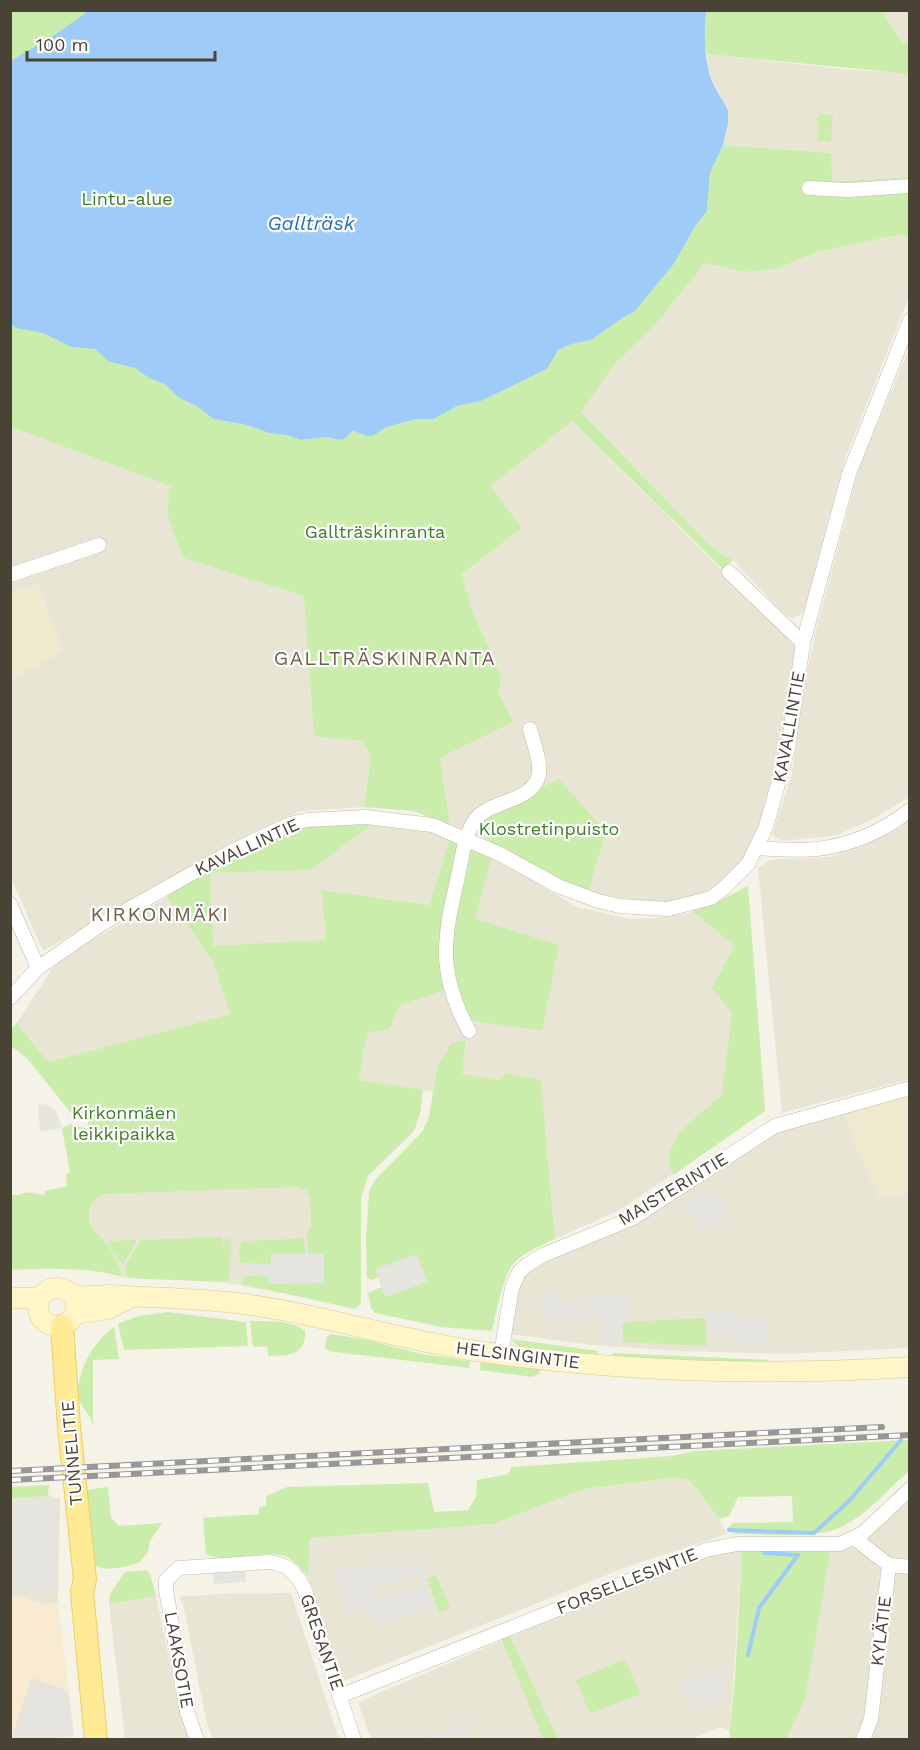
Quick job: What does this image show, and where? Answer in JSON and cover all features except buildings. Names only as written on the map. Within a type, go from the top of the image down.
[{"type":"main road","points":[[50,1289],[65,1289],[70,1312],[49,1325],[41,1317],[40,1305],[50,1289]]},
{"type":"main road","name":"HELSINGINTIE","points":[[70,1312],[107,1295],[130,1298],[190,1299],[268,1307],[439,1345],[501,1354],[624,1366],[723,1371],[843,1371],[909,1367]]},
{"type":"main road","points":[[10,1298],[40,1305]]},
{"type":"main road","points":[[10,1311],[40,1305]]},
{"type":"main road","name":"TUNNELITIE","points":[[70,1312],[69,1427],[85,1579],[82,1592],[96,1740]]},
{"type":"main road","name":"TUNNELITIE","points":[[85,1579],[94,1591],[111,1740]]},
{"type":"street","points":[[809,188],[848,190],[909,186]]},
{"type":"street","name":"KAVALLINTIE","points":[[10,998],[38,968],[100,925],[232,851],[290,824],[307,820],[394,819],[432,825],[500,854],[558,886],[589,898],[620,906],[668,909],[711,898],[748,864],[779,786],[788,748],[803,643],[849,474],[909,320]]},
{"type":"street","points":[[10,575],[99,545]]},
{"type":"street","points":[[729,572],[803,643]]},
{"type":"street","points":[[469,1031],[457,1010],[450,988],[445,939],[449,914],[466,839],[476,819],[496,806],[530,790],[538,780],[539,765],[530,729]]},
{"type":"street","points":[[756,848],[815,849],[837,845],[861,838],[891,823],[909,810]]},
{"type":"street","points":[[10,904],[38,968]]},
{"type":"street","name":"MAISTERINTIE","points":[[501,1354],[512,1288],[519,1272],[527,1265],[543,1255],[633,1218],[775,1126],[909,1088]]},
{"type":"street","points":[[909,1489],[855,1539],[890,1565],[909,1567]]},
{"type":"street","name":"FORSELLESINTIE","points":[[340,1696],[706,1550],[737,1544],[840,1544],[855,1539]]},
{"type":"street","name":"GRESANTIE","points":[[166,1580],[179,1568],[269,1562],[281,1563],[296,1574],[311,1604],[354,1740]]},
{"type":"street","name":"KYLÄTIE","points":[[863,1740],[871,1719],[890,1565]]},
{"type":"street","name":"LAAKSOTIE","points":[[166,1580],[188,1712],[197,1740]]},
{"type":"shaded area","points":[[882,11],[909,11],[909,40],[903,44]]},
{"type":"shaded area","points":[[707,54],[909,74],[909,178],[831,181],[830,153],[723,145],[728,123],[728,110],[709,73]]},
{"type":"shaded area","points":[[898,235],[909,237],[909,296],[845,459],[805,609],[800,615],[792,618],[784,614],[733,560],[710,546],[580,412],[614,365],[655,325],[705,263],[745,272],[776,269],[817,252]]},
{"type":"shaded area","points":[[909,349],[909,797],[875,818],[837,835],[784,841],[772,835],[792,774],[806,676],[816,630],[860,465]]},
{"type":"shaded area","points":[[571,420],[798,645],[786,742],[770,802],[751,853],[723,880],[699,895],[670,902],[640,901],[588,892],[485,837],[489,841],[450,826],[440,758],[513,722],[499,693],[501,675],[471,608],[462,574],[522,528],[491,486]]},
{"type":"shaded area","points":[[11,427],[170,486],[167,514],[183,558],[305,596],[314,735],[362,741],[371,757],[364,807],[301,811],[255,831],[43,951],[11,878],[10,679],[62,651],[39,585],[11,592]]},
{"type":"shaded area","points":[[39,585],[62,652],[11,679],[11,592]]},
{"type":"shaded area","points":[[909,819],[909,1079],[782,1113],[758,868],[770,860],[829,857],[861,847],[901,827]]},
{"type":"shaded area","points":[[374,823],[418,827],[492,856],[577,907],[630,919],[689,913],[713,904],[748,886],[765,1111],[618,1211],[555,1239],[541,1080],[504,1074],[499,1080],[462,1074],[466,1041],[437,1067],[433,1092],[359,1080],[367,1033],[389,1029],[400,1005],[454,988],[475,919],[430,905],[323,890],[326,940],[213,961],[230,1014],[48,1062],[17,1023],[54,966],[90,941],[210,873],[311,870]]},
{"type":"shaded area","points":[[909,1094],[909,1192],[878,1196],[842,1111]]},
{"type":"shaded area","points":[[43,1104],[56,1111],[62,1128],[40,1131],[38,1105]]},
{"type":"shaded area","points":[[842,1111],[878,1196],[909,1192],[909,1348],[784,1354],[678,1351],[592,1345],[509,1334],[515,1295],[523,1275],[537,1263],[634,1224],[773,1132]]},
{"type":"shaded area","points":[[90,1159],[320,1171],[325,1301],[221,1282],[128,1278],[99,1271],[101,1239],[92,1228],[89,1214],[94,1200]]},
{"type":"shaded area","points":[[713,1190],[730,1213],[714,1226],[710,1222],[703,1228],[684,1205],[702,1191],[707,1195]]},
{"type":"shaded area","points":[[271,1254],[324,1254],[324,1283],[269,1284],[268,1275],[244,1276],[243,1264],[271,1264]]},
{"type":"shaded area","points":[[417,1254],[427,1282],[385,1297],[375,1269]]},
{"type":"shaded area","points":[[553,1290],[554,1300],[629,1295],[630,1322],[625,1322],[622,1326],[623,1340],[601,1340],[599,1319],[543,1323],[541,1291]]},
{"type":"shaded area","points":[[739,1311],[741,1317],[747,1319],[768,1318],[768,1344],[733,1343],[732,1335],[708,1335],[706,1314]]},
{"type":"shaded area","points":[[670,1478],[688,1479],[719,1518],[727,1534],[629,1566],[343,1681],[308,1577],[310,1538],[493,1524],[584,1489]]},
{"type":"shaded area","points":[[52,1495],[57,1587],[44,1596],[17,1587],[14,1533],[19,1499]]},
{"type":"shaded area","points":[[60,1497],[58,1603],[41,1604],[11,1596],[11,1500]]},
{"type":"shaded area","points":[[909,1498],[909,1739],[787,1740],[805,1699],[829,1548]]},
{"type":"shaded area","points":[[742,1550],[730,1731],[720,1727],[690,1740],[371,1739],[358,1702],[697,1557]]},
{"type":"shaded area","points":[[421,1564],[431,1605],[377,1627],[366,1610],[350,1616],[334,1569]],"holes":[[[416,1576],[421,1582],[416,1590],[383,1598],[371,1591],[371,1588]]]},
{"type":"shaded area","points":[[246,1570],[246,1582],[214,1584],[213,1573]]},
{"type":"shaded area","points":[[291,1593],[339,1739],[213,1739],[206,1720],[183,1604],[179,1597]]},
{"type":"shaded area","points":[[11,1596],[41,1604],[58,1603],[75,1739],[11,1740]]},
{"type":"shaded area","points":[[156,1596],[180,1711],[189,1739],[125,1739],[109,1604]]},
{"type":"shaded area","points":[[726,1665],[723,1700],[693,1712],[682,1682]]},
{"type":"shaded area","points":[[32,1678],[68,1691],[74,1736],[53,1739],[11,1739]]},
{"type":"shaded area","points":[[467,1722],[473,1739],[421,1739]]},
{"type":"green space","name":"Gallträskinranta","points":[[10,11],[175,11],[197,406],[213,419],[247,425],[300,440],[327,437],[339,440],[344,439],[353,431],[373,436],[386,427],[417,419],[434,419],[457,406],[481,401],[547,369],[558,350],[591,340],[634,312],[673,265],[696,225],[707,211],[710,173],[723,145],[831,153],[832,181],[909,178],[909,237],[898,235],[817,252],[776,269],[745,272],[705,263],[655,325],[614,365],[581,412],[710,546],[733,560],[723,569],[572,421],[491,486],[522,528],[462,574],[471,608],[501,675],[499,693],[513,722],[440,758],[450,826],[414,811],[364,807],[371,757],[362,741],[314,736],[304,596],[183,558],[167,514],[170,486],[11,427]]},
{"type":"green space","points":[[706,11],[882,11],[903,44],[909,40],[909,74],[707,54],[703,41]]},
{"type":"green space","points":[[821,114],[833,115],[831,142],[818,141],[818,117]]},
{"type":"green space","name":"Klostretinpuisto","points":[[559,779],[606,832],[588,892],[550,876],[489,841],[482,833],[484,821],[488,817]]},
{"type":"green space","name":"Kirkonmäen leikkipaikka","points":[[374,823],[311,870],[210,873],[213,946],[326,940],[322,890],[429,905],[451,837],[492,856],[475,919],[559,945],[542,1031],[468,1020],[453,988],[400,1005],[389,1029],[367,1033],[359,1080],[423,1090],[420,1114],[414,1131],[368,1176],[361,1199],[361,1303],[355,1309],[243,1284],[244,1276],[269,1275],[269,1283],[324,1254],[309,1254],[307,1234],[311,1225],[310,1197],[307,1191],[298,1187],[103,1194],[92,1203],[89,1213],[90,1222],[113,1254],[121,1276],[66,1269],[11,1270],[11,1195],[26,1192],[45,1195],[45,1191],[67,1186],[66,1174],[70,1172],[62,1128],[70,1124],[88,1129],[88,1121],[74,1117],[27,1058],[11,1046],[11,1029],[17,1023],[48,1062],[230,1014],[213,961],[165,893],[208,869],[297,827]]},
{"type":"green space","points":[[748,886],[765,1111],[673,1175],[668,1155],[680,1131],[722,1095],[732,1013],[712,988],[734,946],[693,911],[713,904]]},
{"type":"green space","points":[[466,1040],[462,1074],[499,1080],[504,1073],[541,1080],[555,1239],[533,1249],[514,1263],[506,1276],[492,1331],[442,1327],[375,1313],[371,1308],[368,1293],[381,1287],[386,1297],[375,1270],[378,1278],[372,1280],[367,1278],[366,1240],[369,1191],[375,1180],[422,1132],[429,1117],[437,1067],[452,1043]]},
{"type":"green space","points":[[222,1237],[222,1247],[225,1239],[230,1239],[231,1242],[229,1282],[128,1278],[126,1274],[129,1259],[141,1240]]},
{"type":"green space","points":[[303,1237],[306,1254],[271,1254],[271,1264],[240,1263],[239,1249],[242,1241]]},
{"type":"green space","points":[[135,1240],[123,1265],[109,1245],[109,1241]]},
{"type":"green space","points":[[168,1312],[246,1322],[248,1346],[124,1350],[118,1324],[138,1316]]},
{"type":"green space","points":[[706,1319],[707,1346],[623,1342],[622,1326],[625,1322]]},
{"type":"green space","points":[[250,1321],[279,1322],[300,1327],[305,1331],[302,1346],[288,1355],[268,1356],[267,1346],[253,1347]]},
{"type":"green space","points":[[114,1327],[119,1359],[93,1360],[93,1426],[90,1417],[77,1398],[83,1367],[98,1342]]},
{"type":"green space","points":[[331,1334],[367,1340],[421,1354],[470,1361],[469,1368],[328,1351],[325,1347],[327,1337]]},
{"type":"green space","points":[[511,1339],[598,1351],[597,1355],[518,1346]]},
{"type":"green space","points":[[613,1353],[769,1360],[770,1364],[613,1357]]},
{"type":"green space","points":[[481,1361],[540,1368],[539,1374],[532,1377],[480,1370]]},
{"type":"green space","points":[[909,1440],[909,1471],[860,1516],[841,1527],[819,1533],[735,1534],[727,1529],[733,1523],[793,1522],[792,1496],[738,1497],[729,1516],[719,1519],[688,1479],[670,1478],[584,1489],[493,1524],[310,1538],[308,1577],[287,1557],[267,1554],[224,1559],[206,1554],[203,1518],[259,1514],[259,1507],[266,1506],[266,1496],[287,1487],[428,1483],[434,1512],[468,1510],[476,1497],[477,1480],[508,1474],[512,1467],[672,1456],[694,1451]]},
{"type":"green space","points":[[49,1485],[48,1496],[11,1499],[11,1487]]},
{"type":"green space","points":[[108,1487],[111,1517],[118,1526],[162,1523],[150,1541],[148,1552],[139,1563],[111,1569],[95,1565],[86,1490]]},
{"type":"green space","points":[[829,1548],[805,1699],[787,1739],[729,1740],[742,1550]]},
{"type":"green space","points":[[147,1570],[156,1596],[109,1604],[110,1594],[125,1572]]},
{"type":"green space","points":[[436,1575],[450,1608],[439,1612],[427,1578]]},
{"type":"green space","points":[[509,1634],[558,1739],[543,1739],[501,1638]]},
{"type":"green space","points":[[625,1659],[640,1694],[590,1714],[576,1680]]},
{"type":"water","name":"Gallträsk","points":[[88,11],[706,11],[705,42],[710,77],[728,110],[728,123],[723,145],[710,173],[707,211],[696,225],[673,265],[634,312],[591,340],[558,350],[547,369],[481,401],[457,406],[434,419],[417,419],[386,427],[373,436],[353,431],[344,439],[339,440],[327,437],[300,440],[247,425],[213,419],[197,406],[178,397],[165,384],[149,378],[135,368],[108,361],[95,349],[71,347],[43,333],[16,328],[11,324],[11,61],[59,32]]},
{"type":"waterway","points":[[729,1530],[814,1533],[849,1501],[901,1440]]},
{"type":"waterway","points":[[764,1553],[798,1555]]},
{"type":"waterway","points":[[748,1655],[759,1608],[798,1555]]},
{"type":"railway","points":[[10,1471],[882,1427]]},
{"type":"railway","points":[[10,1480],[910,1435]]},
{"type":"district","name":"GALLTRÄSKINRANTA","points":[[385,658]]},
{"type":"district","name":"KIRKONMÄKI","points":[[160,914]]},
{"type":"park label","name":"Lintu-alue","points":[[127,199]]}]
